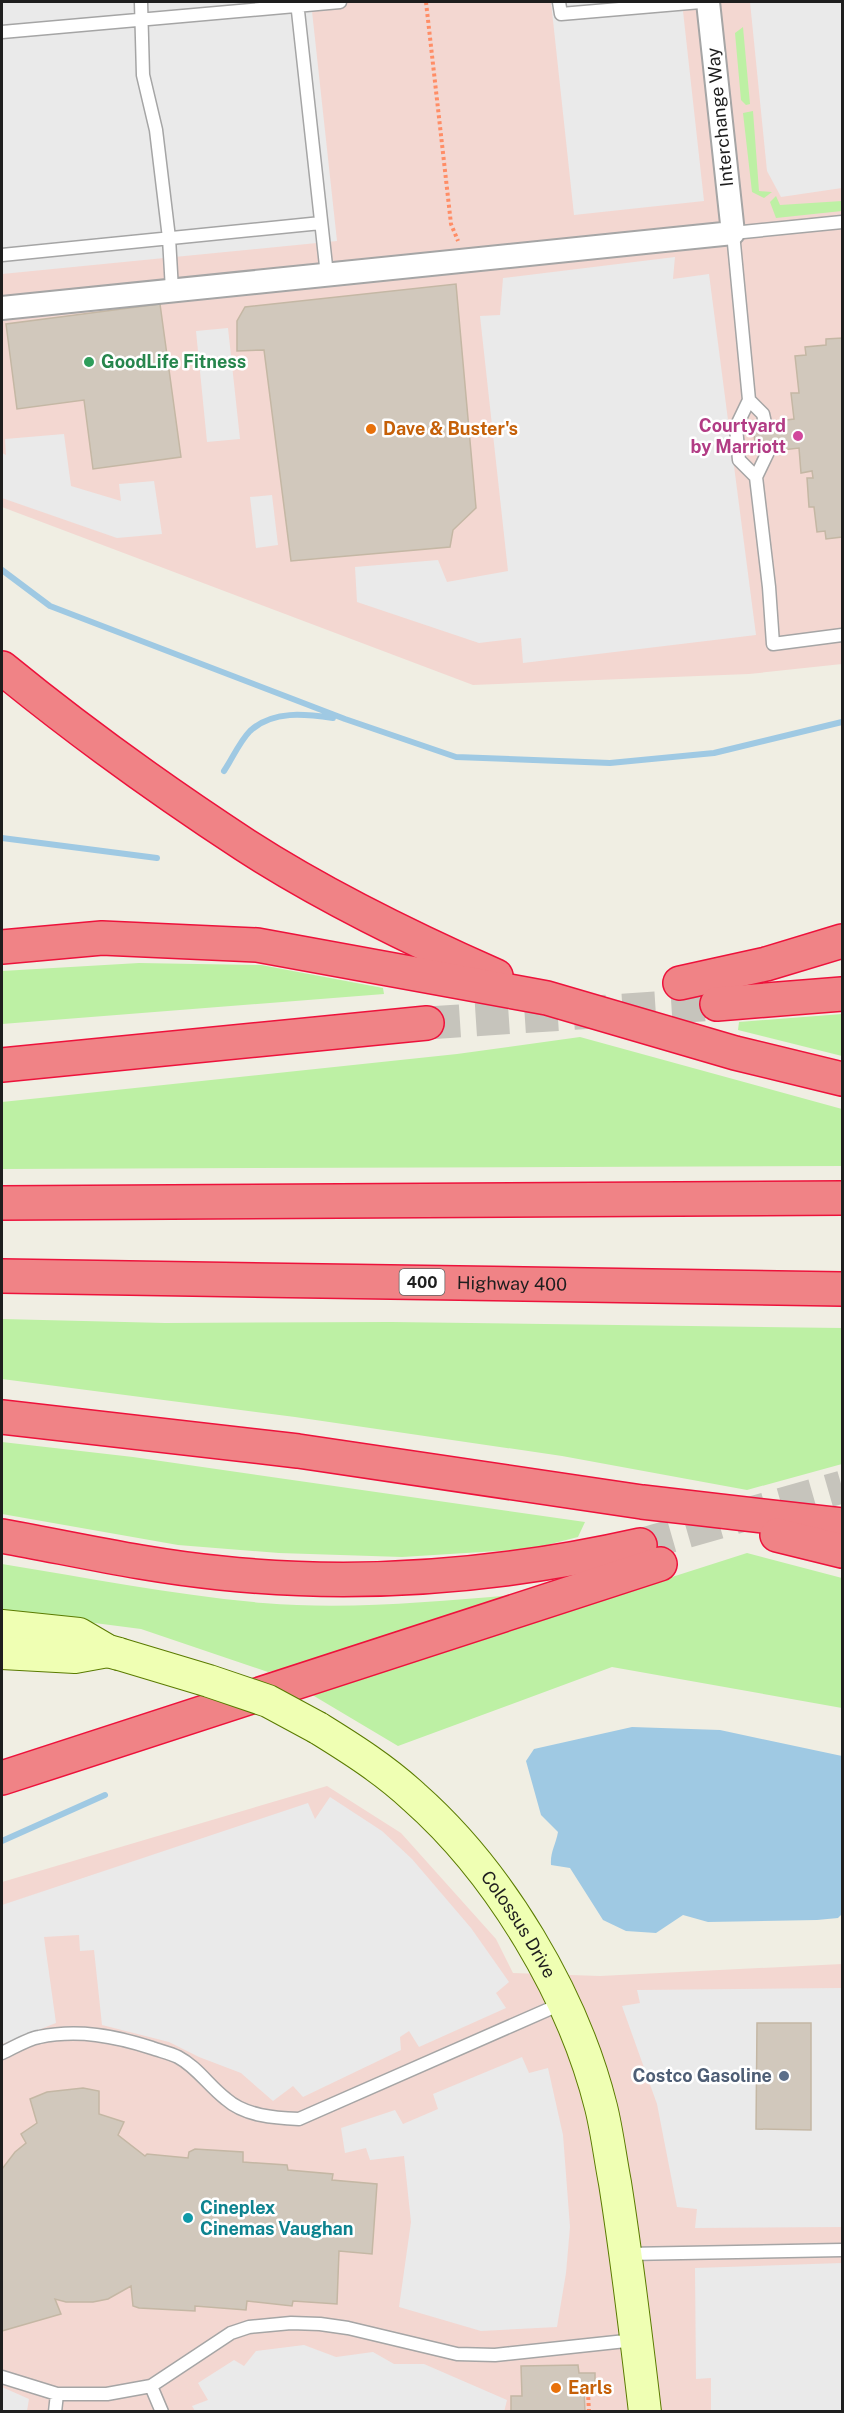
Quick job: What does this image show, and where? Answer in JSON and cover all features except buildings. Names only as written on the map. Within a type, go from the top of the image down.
[{"type":"highway","points":[[2,668],[69,722],[246,845],[366,914],[465,962],[547,998]]},
{"type":"highway","points":[[2,947],[102,938],[257,945],[547,998],[735,1053],[843,1079]]},
{"type":"highway","points":[[680,983],[766,964],[843,941]]},
{"type":"highway","points":[[717,1004],[843,994]]},
{"type":"highway","points":[[2,1065],[427,1023]]},
{"type":"highway","points":[[2,1203],[843,1198]]},
{"type":"highway","name":"Highway 400","points":[[2,1276],[843,1289]]},
{"type":"highway","points":[[2,1417],[298,1451],[642,1502],[843,1525]]},
{"type":"highway","points":[[642,1502],[843,1551]]},
{"type":"highway","points":[[2,1536],[220,1573],[294,1579],[348,1580],[447,1576],[582,1558],[650,1555],[2,1778]]},
{"type":"street","name":"Interchange Way","points":[[708,2],[733,233]]},
{"type":"street","points":[[2,308],[733,233]]},
{"type":"street","name":"Colossus Drive","points":[[2,1626],[79,1634],[113,1652],[268,1701],[318,1728],[367,1759],[415,1797],[486,1874],[538,1953],[565,2002],[601,2106],[627,2254],[645,2412]]},
{"type":"street","name":"Colossus Drive","points":[[2,1653],[75,1657],[113,1652]]},
{"type":"lane","points":[[141,2],[143,75],[156,130],[169,238],[172,291]]},
{"type":"lane","points":[[2,32],[297,4],[340,2]]},
{"type":"lane","points":[[559,2],[561,14],[701,2]]},
{"type":"lane","points":[[297,4],[327,275]]},
{"type":"lane","points":[[756,477],[739,460],[736,427],[749,400],[733,233],[843,222]]},
{"type":"lane","points":[[2,255],[321,223]]},
{"type":"lane","points":[[749,400],[763,414],[765,423]]},
{"type":"lane","points":[[768,452],[756,477],[769,586],[773,644],[843,635]]},
{"type":"lane","points":[[2,2053],[37,2037],[92,2034],[126,2040],[178,2057],[198,2071],[227,2101],[249,2112],[274,2118],[299,2119],[565,2002]]},
{"type":"lane","points":[[627,2254],[843,2250]]},
{"type":"lane","points":[[2,2377],[57,2394],[107,2394],[152,2386],[218,2340],[249,2326],[320,2324],[348,2328],[457,2354],[495,2355],[637,2339]]},
{"type":"lane","points":[[152,2386],[162,2412]]},
{"type":"lane","points":[[55,2412],[57,2394]]},
{"type":"path","points":[[426,2],[452,224],[465,260]]},
{"type":"path","points":[[589,2412],[588,2392],[609,2391]]},
{"type":"shaded area","points":[[2,2],[842,2],[842,664],[749,674],[473,685],[2,507]]},
{"type":"shaded area","points":[[2,2],[311,2],[337,241],[2,274]]},
{"type":"shaded area","points":[[551,2],[682,2],[704,201],[574,215]]},
{"type":"shaded area","points":[[750,2],[842,2],[842,188],[781,197],[767,171]]},
{"type":"shaded area","points":[[675,257],[673,279],[709,274],[756,635],[523,663],[521,638],[479,643],[357,602],[355,567],[438,560],[447,582],[508,571],[480,316],[500,315],[503,278]]},
{"type":"shaded area","points":[[228,328],[240,439],[207,442],[196,331]]},
{"type":"shaded area","points":[[64,434],[71,486],[121,501],[119,484],[154,481],[162,534],[117,538],[2,498],[2,453],[6,455],[5,439]]},
{"type":"shaded area","points":[[272,495],[278,545],[256,548],[250,497]]},
{"type":"shaded area","points":[[327,1786],[401,1833],[496,1939],[513,1973],[600,1976],[842,1964],[842,2411],[2,2412],[2,1882]]},
{"type":"shaded area","points":[[330,1797],[382,1831],[412,1859],[471,1928],[509,1982],[496,1993],[506,2008],[419,2047],[409,2031],[400,2037],[401,2050],[303,2097],[293,2086],[273,2101],[241,2073],[199,2057],[169,2042],[102,2025],[94,1950],[80,1951],[79,1935],[44,1937],[56,2023],[2,2044],[2,1905],[308,1803],[315,1819]]},
{"type":"shaded area","points":[[842,1988],[842,2227],[695,2228],[697,2209],[677,2207],[657,2104],[622,2006],[640,2003],[637,1990]]},
{"type":"shaded area","points":[[522,2057],[529,2073],[548,2068],[563,2135],[570,2227],[566,2273],[557,2327],[481,2331],[399,2307],[411,2222],[404,2156],[370,2160],[366,2148],[345,2153],[341,2128],[395,2110],[403,2124],[438,2109],[433,2094]]},
{"type":"shaded area","points":[[842,2263],[842,2411],[711,2411],[711,2378],[696,2379],[695,2268]]},
{"type":"shaded area","points":[[304,2345],[336,2357],[373,2352],[394,2364],[424,2364],[507,2400],[504,2412],[195,2411],[192,2406],[208,2400],[198,2383],[234,2360],[244,2366],[256,2351]]},
{"type":"shaded area","points":[[2,2387],[29,2399],[27,2411],[2,2411]]},
{"type":"green space","points":[[743,27],[750,104],[746,105],[741,100],[735,33]]},
{"type":"green space","points":[[753,111],[759,191],[772,192],[764,198],[752,192],[743,113]]},
{"type":"green space","points":[[776,196],[780,205],[842,201],[842,211],[776,218],[770,202]]},
{"type":"green space","points":[[139,963],[261,965],[383,988],[384,994],[2,1024],[2,971]]},
{"type":"green space","points":[[842,1014],[842,1056],[738,1030],[739,1022]]},
{"type":"green space","points":[[580,1037],[842,1109],[842,1166],[2,1169],[2,1102],[457,1054]]},
{"type":"green space","points":[[2,1319],[165,1323],[391,1322],[842,1328],[842,1464],[747,1490],[562,1456],[295,1417],[2,1379]]},
{"type":"green space","points":[[2,1442],[133,1457],[585,1522],[578,1537],[531,1549],[402,1557],[279,1553],[178,1545],[2,1514]]},
{"type":"green space","points":[[747,1553],[842,1578],[842,1708],[612,1667],[398,1746],[309,1693]]},
{"type":"green space","points":[[2,1564],[197,1596],[294,1605],[388,1604],[513,1595],[312,1663],[268,1672],[141,1629],[2,1611]]},
{"type":"water","points":[[632,1727],[720,1730],[842,1756],[842,1914],[838,1918],[817,1920],[708,1922],[683,1915],[656,1933],[626,1931],[603,1920],[570,1868],[551,1865],[551,1856],[558,1832],[541,1815],[526,1761],[534,1749]]},
{"type":"waterway","points":[[2,570],[50,606],[345,719],[456,757],[610,763],[714,753],[842,722]]},
{"type":"waterway","points":[[224,771],[246,735],[259,724],[290,715],[333,718]]},
{"type":"waterway","points":[[2,838],[157,858]]},
{"type":"waterway","points":[[2,1841],[105,1795]]},
{"type":"tunnel","points":[[427,1023],[717,1004]]},
{"type":"tunnel","points":[[640,1545],[842,1487]]},
{"type":"place","name":"GoodLife Fitness","points":[[89,362]]},
{"type":"place","name":"Dave & Buster's","points":[[371,429]]},
{"type":"place","name":"Courtyard by Marriott","points":[[798,436]]},
{"type":"place","name":"Costco Gasoline","points":[[784,2076]]},
{"type":"place","name":"Cineplex Cinemas Vaughan","points":[[188,2218]]},
{"type":"place","name":"Earls","points":[[556,2388]]}]
